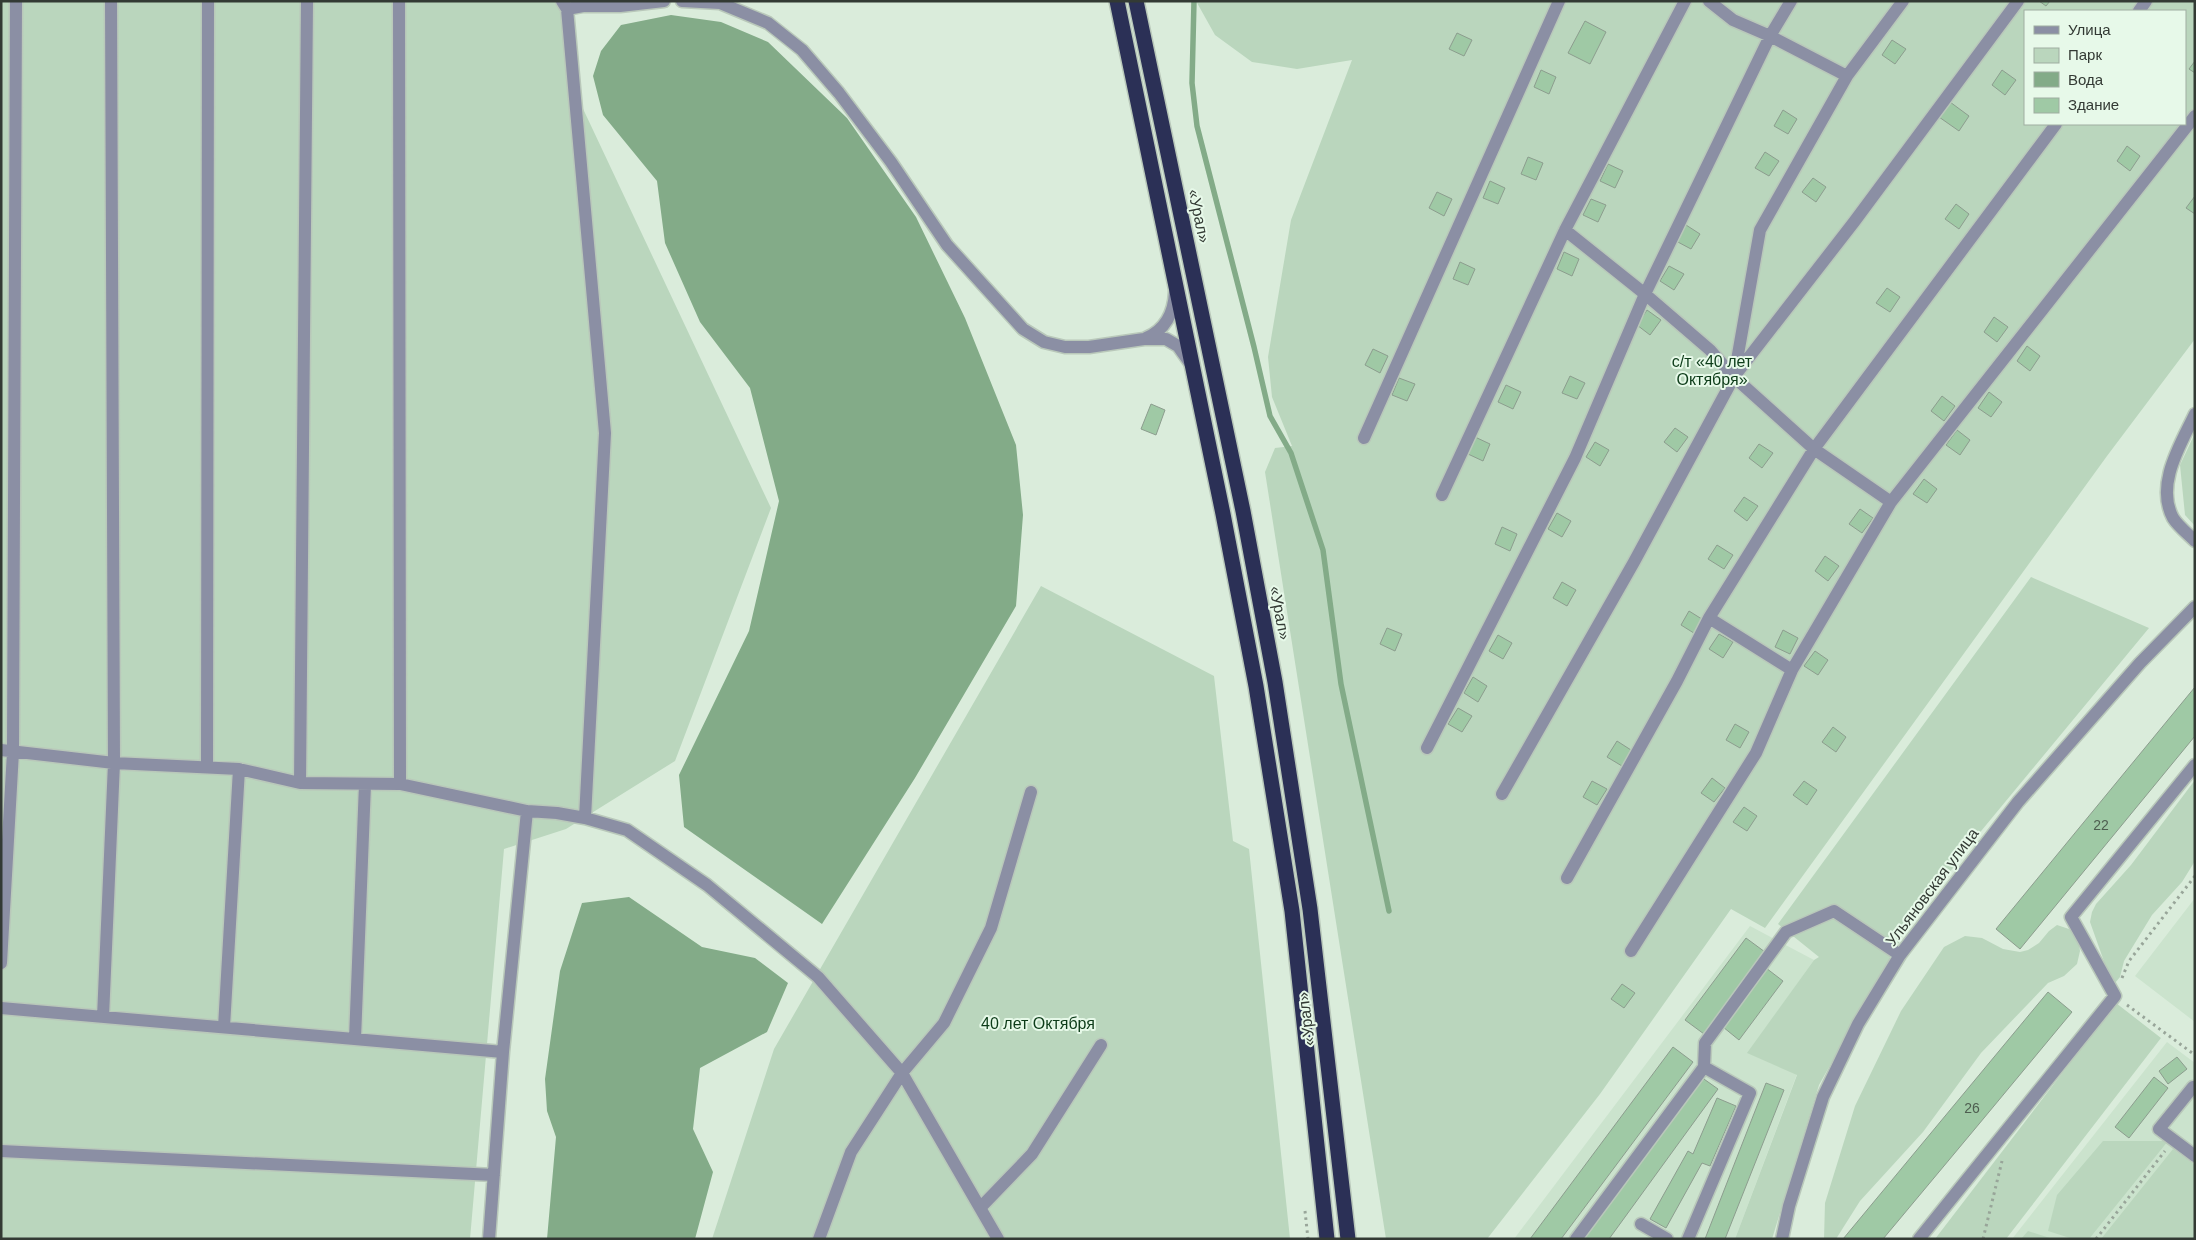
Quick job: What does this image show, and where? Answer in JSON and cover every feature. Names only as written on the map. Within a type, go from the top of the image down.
[{"type":"highway","name":"«Урал»","points":[[1117,1],[1224,514],[1256,686],[1290,902],[1327,1239]]},
{"type":"highway","name":"«Урал»","points":[[1136,1],[1243,511],[1275,682],[1310,909],[1348,1239]]},
{"type":"street","points":[[1,963],[7,751],[16,1]]},
{"type":"street","points":[[103,1016],[114,763],[111,1]]},
{"type":"street","points":[[207,766],[208,1]]},
{"type":"street","points":[[300,783],[307,1]]},
{"type":"street","points":[[399,1],[400,784]]},
{"type":"street","points":[[585,818],[605,433],[565,5],[620,6],[664,1]]},
{"type":"street","points":[[682,1],[720,3],[768,23],[802,50],[839,93],[891,162],[947,245],[1023,328],[1044,342],[1065,347],[1089,347],[1159,338],[1172,342],[1182,350],[1192,366]]},
{"type":"street","points":[[1364,438],[1559,1]]},
{"type":"street","points":[[1442,495],[1565,230],[1685,1]]},
{"type":"street","points":[[1709,1],[1733,20],[1770,36],[1847,76]]},
{"type":"street","points":[[1427,748],[1575,458],[1645,294],[1770,36],[1792,1]]},
{"type":"street","points":[[1734,377],[1760,230],[1847,76],[1903,1]]},
{"type":"street","points":[[1502,794],[1634,562],[1734,377],[1854,222],[2018,1]]},
{"type":"street","points":[[1631,950],[1756,753],[1792,670],[1891,502],[2195,116]]},
{"type":"street","points":[[1567,878],[1677,681],[1709,618],[1814,449],[2055,125]]},
{"type":"street","points":[[1565,230],[1645,294],[1710,350],[1734,377],[1814,449],[1891,502]]},
{"type":"street","points":[[1144,339],[1158,331],[1167,321],[1174,303],[1176,286]]},
{"type":"street","points":[[2195,414],[2169,473],[2167,499],[2174,519],[2195,541]]},
{"type":"street","name":"Ульяновская улица","points":[[1782,1239],[1789,1206],[1822,1097],[1858,1024],[1900,955],[2018,802],[2140,663],[2195,607]]},
{"type":"street","points":[[1709,618],[1792,670]]},
{"type":"street","points":[[7,751],[114,763],[239,769],[300,783],[400,784],[527,811],[557,813],[585,818],[626,830],[707,885],[818,977],[902,1073],[998,1239]]},
{"type":"street","points":[[1919,1239],[2115,996],[2071,917],[2195,766]]},
{"type":"street","points":[[224,1027],[239,769]]},
{"type":"street","points":[[355,1039],[365,784]]},
{"type":"street","points":[[819,1239],[851,1152],[902,1073],[944,1023],[990,928],[1031,792]]},
{"type":"street","points":[[489,1239],[503,1052],[527,811]]},
{"type":"street","points":[[1576,1239],[1704,1067],[1705,1043],[1786,932],[1834,910],[1900,955]]},
{"type":"street","points":[[1,1008],[503,1052]]},
{"type":"street","points":[[980,1208],[1032,1154],[1101,1045]]},
{"type":"street","points":[[1688,1239],[1750,1094],[1704,1067]]},
{"type":"street","points":[[2193,1087],[2159,1129],[2195,1156]]},
{"type":"street","points":[[1,1151],[494,1174]]},
{"type":"street","points":[[1641,1224],[1668,1239]]},
{"type":"path","points":[[2195,876],[2129,961],[2115,996],[2195,1055]]},
{"type":"path","points":[[2096,1239],[2174,1140]]},
{"type":"path","points":[[1984,1239],[2004,1156]]},
{"type":"path","points":[[1305,1209],[1308,1239]]},
{"type":"shaded area","points":[[2195,898],[2195,1022],[2135,976]]},
{"type":"shaded area","points":[[1750,926],[1814,960],[1748,1053],[1797,1074],[1735,1239],[1514,1239]]},
{"type":"shaded area","points":[[2167,1042],[2195,1063],[2195,1239],[2012,1239]]},
{"type":"green space","points":[[1,1],[561,1],[569,79],[771,508],[675,761],[566,829],[504,849],[470,1239],[1,1239]]},
{"type":"green space","name":"с/т «40 лет Октября»","points":[[1196,1],[2195,1],[2195,339],[2107,456],[1765,928],[1731,909],[1600,1094],[1487,1239],[1386,1239],[1265,472],[1275,448],[1292,446],[1272,397],[1268,357],[1291,220],[1352,60],[1297,69],[1252,62],[1215,35]]},
{"type":"green space","points":[[2195,433],[2195,526],[2185,515],[2180,465]]},
{"type":"green space","points":[[2031,577],[2149,628],[1977,836],[1906,930],[1819,1085],[1772,1239],[1735,1239],[1797,1075],[1747,1053],[1814,960],[1819,957],[1778,924]]},
{"type":"green space","name":"40 лет Октября","points":[[1041,586],[1214,676],[1233,841],[1249,849],[1290,1239],[712,1239],[774,1049]]},
{"type":"green space","points":[[2195,780],[2195,861],[2182,882],[2152,915],[2124,961],[2120,977],[2115,983],[2111,981],[2090,922],[2092,912],[2096,904],[2131,865]]},
{"type":"green space","points":[[2057,925],[2069,929],[2078,937],[2080,951],[2077,964],[2064,976],[2048,983],[1981,1053],[1923,1132],[1860,1201],[1836,1239],[1824,1239],[1825,1203],[1855,1106],[1901,1011],[1944,947],[1965,936],[1982,938],[2003,949],[2020,952],[2028,950],[2039,943]]},
{"type":"green space","points":[[2116,1003],[2161,1038],[2006,1239],[1935,1239]]},
{"type":"green space","points":[[2103,1141],[2168,1141],[2089,1239],[2073,1239],[2048,1231],[2057,1195]]},
{"type":"green space","points":[[2173,1149],[2195,1165],[2195,1239],[2101,1239]]},
{"type":"green space","points":[[2028,1231],[2053,1239],[2021,1239]]},
{"type":"water","points":[[671,15],[721,22],[768,42],[847,118],[916,217],[965,318],[1016,445],[1023,515],[1016,606],[915,778],[822,924],[684,827],[679,775],[749,631],[779,501],[750,388],[700,322],[665,243],[657,181],[603,115],[593,76],[601,51],[621,25]]},
{"type":"water","points":[[629,897],[702,947],[755,958],[788,983],[767,1032],[700,1068],[693,1129],[713,1172],[695,1239],[547,1239],[556,1137],[547,1111],[545,1079],[560,971],[582,903]]},
{"type":"building","points":[[2039,1],[2050,1],[2046,6]]},
{"type":"building","points":[[1585,21],[1606,32],[1590,64],[1568,53]]},
{"type":"building","points":[[1457,33],[1472,40],[1464,56],[1449,49]]},
{"type":"building","points":[[1892,40],[1906,49],[1895,64],[1882,55]]},
{"type":"building","points":[[2195,61],[2195,73],[2189,69]]},
{"type":"building","points":[[1541,70],[1556,77],[1549,94],[1534,87]]},
{"type":"building","points":[[2002,70],[2016,80],[2005,95],[1992,85]]},
{"type":"building","points":[[1950,102],[1969,116],[1959,131],[1939,117]]},
{"type":"building","points":[[1783,110],[1797,119],[1788,134],[1774,126]]},
{"type":"building","points":[[2127,146],[2140,156],[2130,171],[2117,161]]},
{"type":"building","points":[[1765,152],[1779,161],[1769,176],[1755,168]]},
{"type":"building","points":[[1528,157],[1543,163],[1536,180],[1521,174]]},
{"type":"building","points":[[1608,164],[1623,171],[1615,188],[1600,181]]},
{"type":"building","points":[[1813,178],[1826,187],[1816,202],[1802,192]]},
{"type":"building","points":[[1490,181],[1505,188],[1498,204],[1483,198]]},
{"type":"building","points":[[1437,192],[1452,199],[1444,216],[1429,208]]},
{"type":"building","points":[[2195,196],[2195,214],[2186,208]]},
{"type":"building","points":[[1591,199],[1606,205],[1598,222],[1583,215]]},
{"type":"building","points":[[1956,204],[1969,214],[1959,229],[1945,219]]},
{"type":"building","points":[[1686,225],[1700,234],[1691,249],[1676,241]]},
{"type":"building","points":[[1564,252],[1579,259],[1572,276],[1557,269]]},
{"type":"building","points":[[1460,262],[1475,269],[1468,285],[1453,279]]},
{"type":"building","points":[[1669,266],[1684,274],[1674,290],[1660,281]]},
{"type":"building","points":[[1887,288],[1900,297],[1890,312],[1876,303]]},
{"type":"building","points":[[1647,310],[1661,320],[1650,335],[1637,325]]},
{"type":"building","points":[[1994,317],[2008,327],[1997,342],[1984,332]]},
{"type":"building","points":[[2027,346],[2040,356],[2030,371],[2017,361]]},
{"type":"building","points":[[1373,349],[1388,356],[1380,373],[1365,365]]},
{"type":"building","points":[[1570,376],[1585,383],[1577,399],[1562,393]]},
{"type":"building","points":[[1399,378],[1415,384],[1407,401],[1392,395]]},
{"type":"building","points":[[1506,385],[1521,392],[1513,409],[1498,402]]},
{"type":"building","points":[[1989,392],[2002,402],[1991,417],[1978,408]]},
{"type":"building","points":[[1942,396],[1955,406],[1944,421],[1931,411]]},
{"type":"building","points":[[1151,404],[1165,410],[1156,435],[1141,429]]},
{"type":"building","points":[[1675,428],[1688,437],[1677,452],[1664,442]]},
{"type":"building","points":[[1957,430],[1970,440],[1960,455],[1946,445]]},
{"type":"building","points":[[1475,437],[1490,444],[1483,461],[1468,454]]},
{"type":"building","points":[[1595,442],[1609,450],[1600,466],[1586,457]]},
{"type":"building","points":[[1759,444],[1773,453],[1762,468],[1749,458]]},
{"type":"building","points":[[1924,479],[1937,489],[1927,503],[1913,494]]},
{"type":"building","points":[[1744,497],[1758,506],[1747,521],[1734,511]]},
{"type":"building","points":[[1860,509],[1873,518],[1862,533],[1849,524]]},
{"type":"building","points":[[1557,513],[1571,521],[1562,537],[1548,529]]},
{"type":"building","points":[[1502,527],[1517,534],[1510,551],[1495,544]]},
{"type":"building","points":[[1717,545],[1733,555],[1724,569],[1708,559]]},
{"type":"building","points":[[1825,556],[1839,566],[1828,581],[1815,571]]},
{"type":"building","points":[[1562,582],[1576,590],[1567,606],[1553,598]]},
{"type":"building","points":[[1689,611],[1705,621],[1697,635],[1681,625]]},
{"type":"building","points":[[1387,628],[1402,634],[1395,651],[1380,644]]},
{"type":"building","points":[[1783,630],[1798,638],[1790,654],[1775,647]]},
{"type":"building","points":[[1719,634],[1733,642],[1723,658],[1709,649]]},
{"type":"building","points":[[1498,635],[1512,643],[1503,659],[1489,651]]},
{"type":"building","points":[[1815,651],[1828,660],[1818,675],[1804,666]]},
{"type":"building","points":[[1473,677],[1487,686],[1478,702],[1464,693]]},
{"type":"building","points":[[2195,687],[2195,736],[2020,949],[1996,929]]},
{"type":"building","points":[[1458,708],[1472,716],[1462,732],[1448,724]]},
{"type":"building","points":[[1735,724],[1749,732],[1740,748],[1726,740]]},
{"type":"building","points":[[1833,727],[1846,737],[1836,752],[1822,742]]},
{"type":"building","points":[[1617,741],[1631,750],[1622,766],[1607,757]]},
{"type":"building","points":[[1712,778],[1725,788],[1714,802],[1701,793]]},
{"type":"building","points":[[1592,781],[1607,789],[1597,805],[1583,797]]},
{"type":"building","points":[[1804,781],[1817,790],[1807,805],[1793,795]]},
{"type":"building","points":[[1744,807],[1757,816],[1747,831],[1733,822]]},
{"type":"building","points":[[1746,938],[1765,952],[1704,1034],[1685,1020]]},
{"type":"building","points":[[1766,968],[1783,981],[1739,1040],[1723,1027]]},
{"type":"building","points":[[1622,984],[1635,993],[1624,1008],[1611,999]]},
{"type":"building","points":[[2048,992],[2072,1012],[1883,1239],[1843,1239]]},
{"type":"building","points":[[1673,1047],[1693,1062],[1561,1239],[1530,1239]]},
{"type":"building","points":[[2177,1057],[2187,1069],[2168,1084],[2159,1071]]},
{"type":"building","points":[[1701,1077],[1718,1089],[1609,1239],[1584,1239]]},
{"type":"building","points":[[2154,1077],[2168,1088],[2129,1138],[2115,1127]]},
{"type":"building","points":[[1766,1083],[1784,1090],[1725,1239],[1705,1239]]},
{"type":"building","points":[[1717,1098],[1736,1106],[1710,1166],[1702,1163],[1666,1228],[1650,1219],[1688,1151],[1693,1154]]},
{"type":"waterway","points":[[1194,1],[1192,83],[1197,126],[1270,416],[1291,453],[1323,550],[1341,684],[1389,911]]}]
